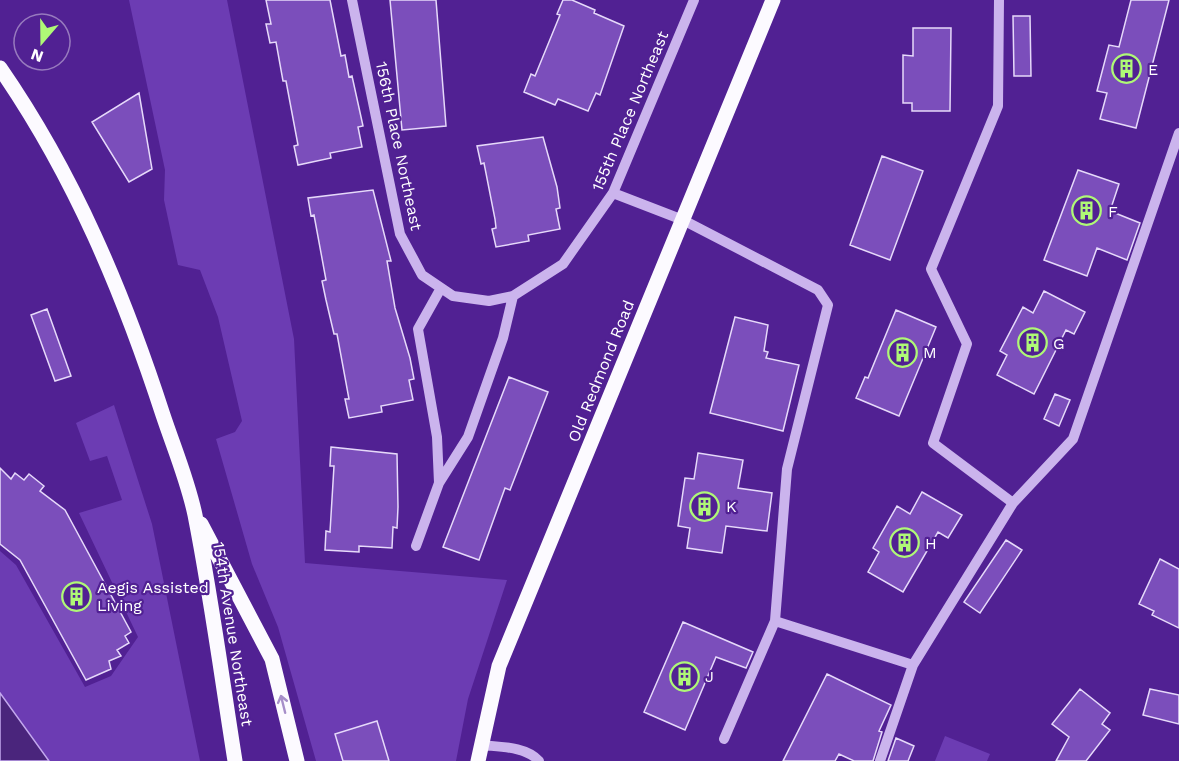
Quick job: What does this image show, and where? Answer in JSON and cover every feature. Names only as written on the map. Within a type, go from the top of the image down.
[{"type":"main road","name":"Old Redmond Road","points":[[478,761],[499,666],[773,0]]},
{"type":"main road","points":[[0,68],[28,109],[61,166],[108,262],[147,365],[195,512],[272,659],[297,761]]},
{"type":"main road","name":"154th Avenue Northeast","points":[[195,512],[235,761]]},
{"type":"street","name":"156th Place Northeast","points":[[352,0],[400,234],[422,275],[453,296],[471,299]]},
{"type":"street","name":"155th Place Northeast","points":[[471,299],[489,301],[513,296],[563,264],[613,193],[694,0]]},
{"type":"street","points":[[999,0],[998,106],[931,269],[967,344],[933,443],[1012,503]]},
{"type":"street","points":[[880,761],[913,665],[1012,503],[1073,439],[1179,133]]},
{"type":"street","points":[[613,193],[683,220],[818,290],[828,305],[787,469],[775,621],[724,738]]},
{"type":"street","points":[[439,483],[437,437],[418,329],[441,288]]},
{"type":"street","points":[[416,546],[439,483],[468,437],[503,338],[513,296]]},
{"type":"street","points":[[775,621],[913,665]]},
{"type":"street","points":[[481,745],[519,750],[534,756],[539,761]]},
{"type":"shaded area","points":[[129,0],[227,0],[294,339],[305,563],[507,580],[468,699],[456,761],[316,761],[278,627],[252,564],[216,439],[235,432],[242,421],[218,317],[200,270],[178,265],[164,200],[165,170]]},
{"type":"shaded area","points":[[114,405],[152,524],[200,761],[49,761],[0,693],[0,551],[16,565],[85,687],[111,676],[138,637],[79,513],[122,500],[107,456],[90,461],[76,423]]},
{"type":"shaded area","points":[[0,693],[49,761],[0,761]]},
{"type":"shaded area","points":[[945,736],[990,754],[987,761],[935,761]]},
{"type":"building","points":[[266,0],[330,0],[341,56],[345,55],[349,77],[352,76],[363,126],[358,127],[362,147],[330,153],[331,158],[298,165],[294,146],[298,145],[286,81],[283,81],[276,42],[270,43],[266,24],[271,24]]},
{"type":"building","points":[[390,0],[436,0],[446,126],[402,130]]},
{"type":"building","points":[[563,0],[572,0],[624,26],[600,95],[596,93],[588,111],[558,99],[555,105],[524,92],[531,74],[535,76],[560,15],[557,14]]},
{"type":"building","name":"E","points":[[1131,0],[1169,0],[1136,128],[1100,119],[1107,93],[1097,91],[1109,45],[1119,47]]},
{"type":"building","points":[[1013,16],[1030,16],[1031,76],[1014,76]]},
{"type":"building","points":[[913,28],[951,28],[950,111],[912,111],[912,103],[903,103],[903,55],[913,56]]},
{"type":"building","points":[[139,93],[152,169],[129,182],[92,122]]},
{"type":"building","points":[[543,137],[557,187],[560,208],[556,209],[560,229],[528,235],[529,241],[496,247],[492,229],[496,228],[495,219],[484,163],[481,164],[477,146]]},
{"type":"building","points":[[882,156],[923,171],[890,260],[850,245]]},
{"type":"building","name":"F","points":[[1078,170],[1119,184],[1110,211],[1140,223],[1127,260],[1097,248],[1087,276],[1044,260]]},
{"type":"building","points":[[373,190],[391,261],[387,261],[395,308],[414,379],[409,380],[413,400],[381,406],[382,412],[349,418],[345,399],[349,399],[337,334],[334,334],[326,300],[322,281],[326,280],[314,215],[311,216],[308,198]]},
{"type":"building","name":"G","points":[[1044,291],[1085,312],[1074,334],[1066,330],[1034,394],[997,375],[1007,355],[1000,351],[1023,307],[1033,313]]},
{"type":"building","points":[[47,309],[71,376],[55,381],[31,315]]},
{"type":"building","name":"M","points":[[896,310],[936,327],[899,416],[856,398],[865,377],[868,378]]},
{"type":"building","points":[[735,317],[768,325],[764,351],[768,352],[766,358],[799,365],[783,431],[710,413]]},
{"type":"building","points":[[509,377],[548,392],[510,490],[505,488],[479,560],[443,547]]},
{"type":"building","points":[[1055,394],[1070,400],[1059,426],[1044,419]]},
{"type":"building","points":[[331,447],[397,454],[397,528],[393,527],[392,548],[359,546],[359,552],[325,550],[326,531],[330,532],[334,466],[330,466]]},
{"type":"building","name":"K","points":[[698,453],[743,460],[738,488],[772,493],[767,531],[726,526],[722,553],[687,548],[690,528],[678,526],[685,478],[694,479]]},
{"type":"building","name":"Aegis Assisted Living","points":[[0,468],[11,479],[15,473],[24,480],[29,474],[44,486],[40,491],[65,510],[131,632],[125,636],[129,643],[117,650],[121,656],[109,661],[111,669],[86,680],[20,560],[0,544]]},
{"type":"building","name":"H","points":[[922,492],[962,515],[948,538],[938,532],[903,592],[868,572],[879,552],[873,548],[897,506],[910,514]]},
{"type":"building","points":[[1006,540],[1022,550],[980,613],[964,602]]},
{"type":"building","points":[[1160,559],[1179,569],[1179,628],[1152,615],[1154,611],[1139,604]]},
{"type":"building","name":"J","points":[[683,622],[753,652],[746,668],[716,657],[685,730],[644,712]]},
{"type":"building","points":[[827,674],[891,705],[879,731],[882,732],[873,761],[854,761],[839,754],[835,761],[783,761]]},
{"type":"building","points":[[1080,689],[1110,713],[1102,724],[1110,730],[1086,761],[1056,761],[1069,737],[1052,724]]},
{"type":"building","points":[[1150,689],[1179,695],[1179,724],[1143,715]]},
{"type":"building","points":[[377,721],[389,761],[343,761],[335,734]]},
{"type":"building","points":[[896,738],[914,746],[908,761],[888,761]]},
{"type":"place","name":"E","points":[[1127,69]]},
{"type":"place","name":"F","points":[[1087,211]]},
{"type":"place","name":"G","points":[[1032,343]]},
{"type":"place","name":"M","points":[[902,352]]},
{"type":"place","name":"K","points":[[705,506]]},
{"type":"place","name":"H","points":[[904,543]]},
{"type":"place","name":"Aegis Assisted Living","points":[[76,596]]},
{"type":"place","name":"J","points":[[684,676]]}]
